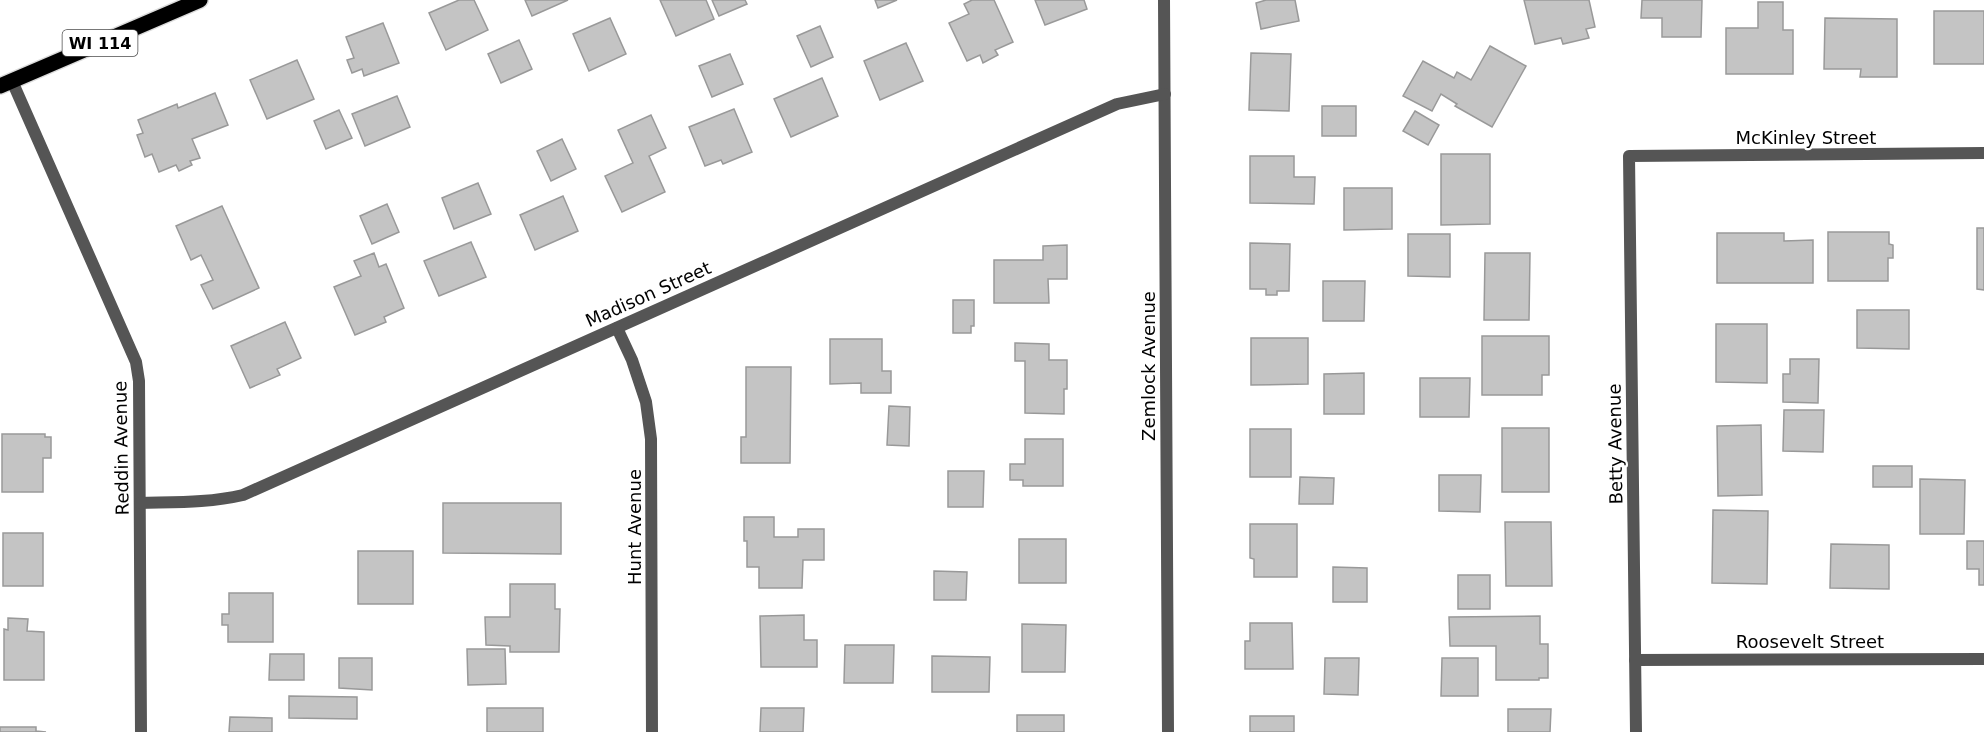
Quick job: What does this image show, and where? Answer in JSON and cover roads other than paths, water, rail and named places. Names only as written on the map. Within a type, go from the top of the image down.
[{"type":"main road","name":"WI 114","points":[[6,83],[200,0]]},
{"type":"street","name":"Zemlock Avenue","points":[[1164,0],[1168,732]]},
{"type":"street","name":"Reddin Avenue","points":[[6,83],[136,362],[139,381],[141,732]]},
{"type":"street","name":"Madison Street","points":[[140,503],[197,502],[243,495],[1117,104],[1165,94]]},
{"type":"street","name":"McKinley Street","points":[[1629,156],[1984,153]]},
{"type":"street","name":"Betty Avenue","points":[[1629,156],[1635,732]]},
{"type":"street","name":"Hunt Avenue","points":[[617,328],[632,360],[646,402],[651,439],[652,732]]},
{"type":"street","name":"Roosevelt Street","points":[[1635,660],[1984,659]]}]
